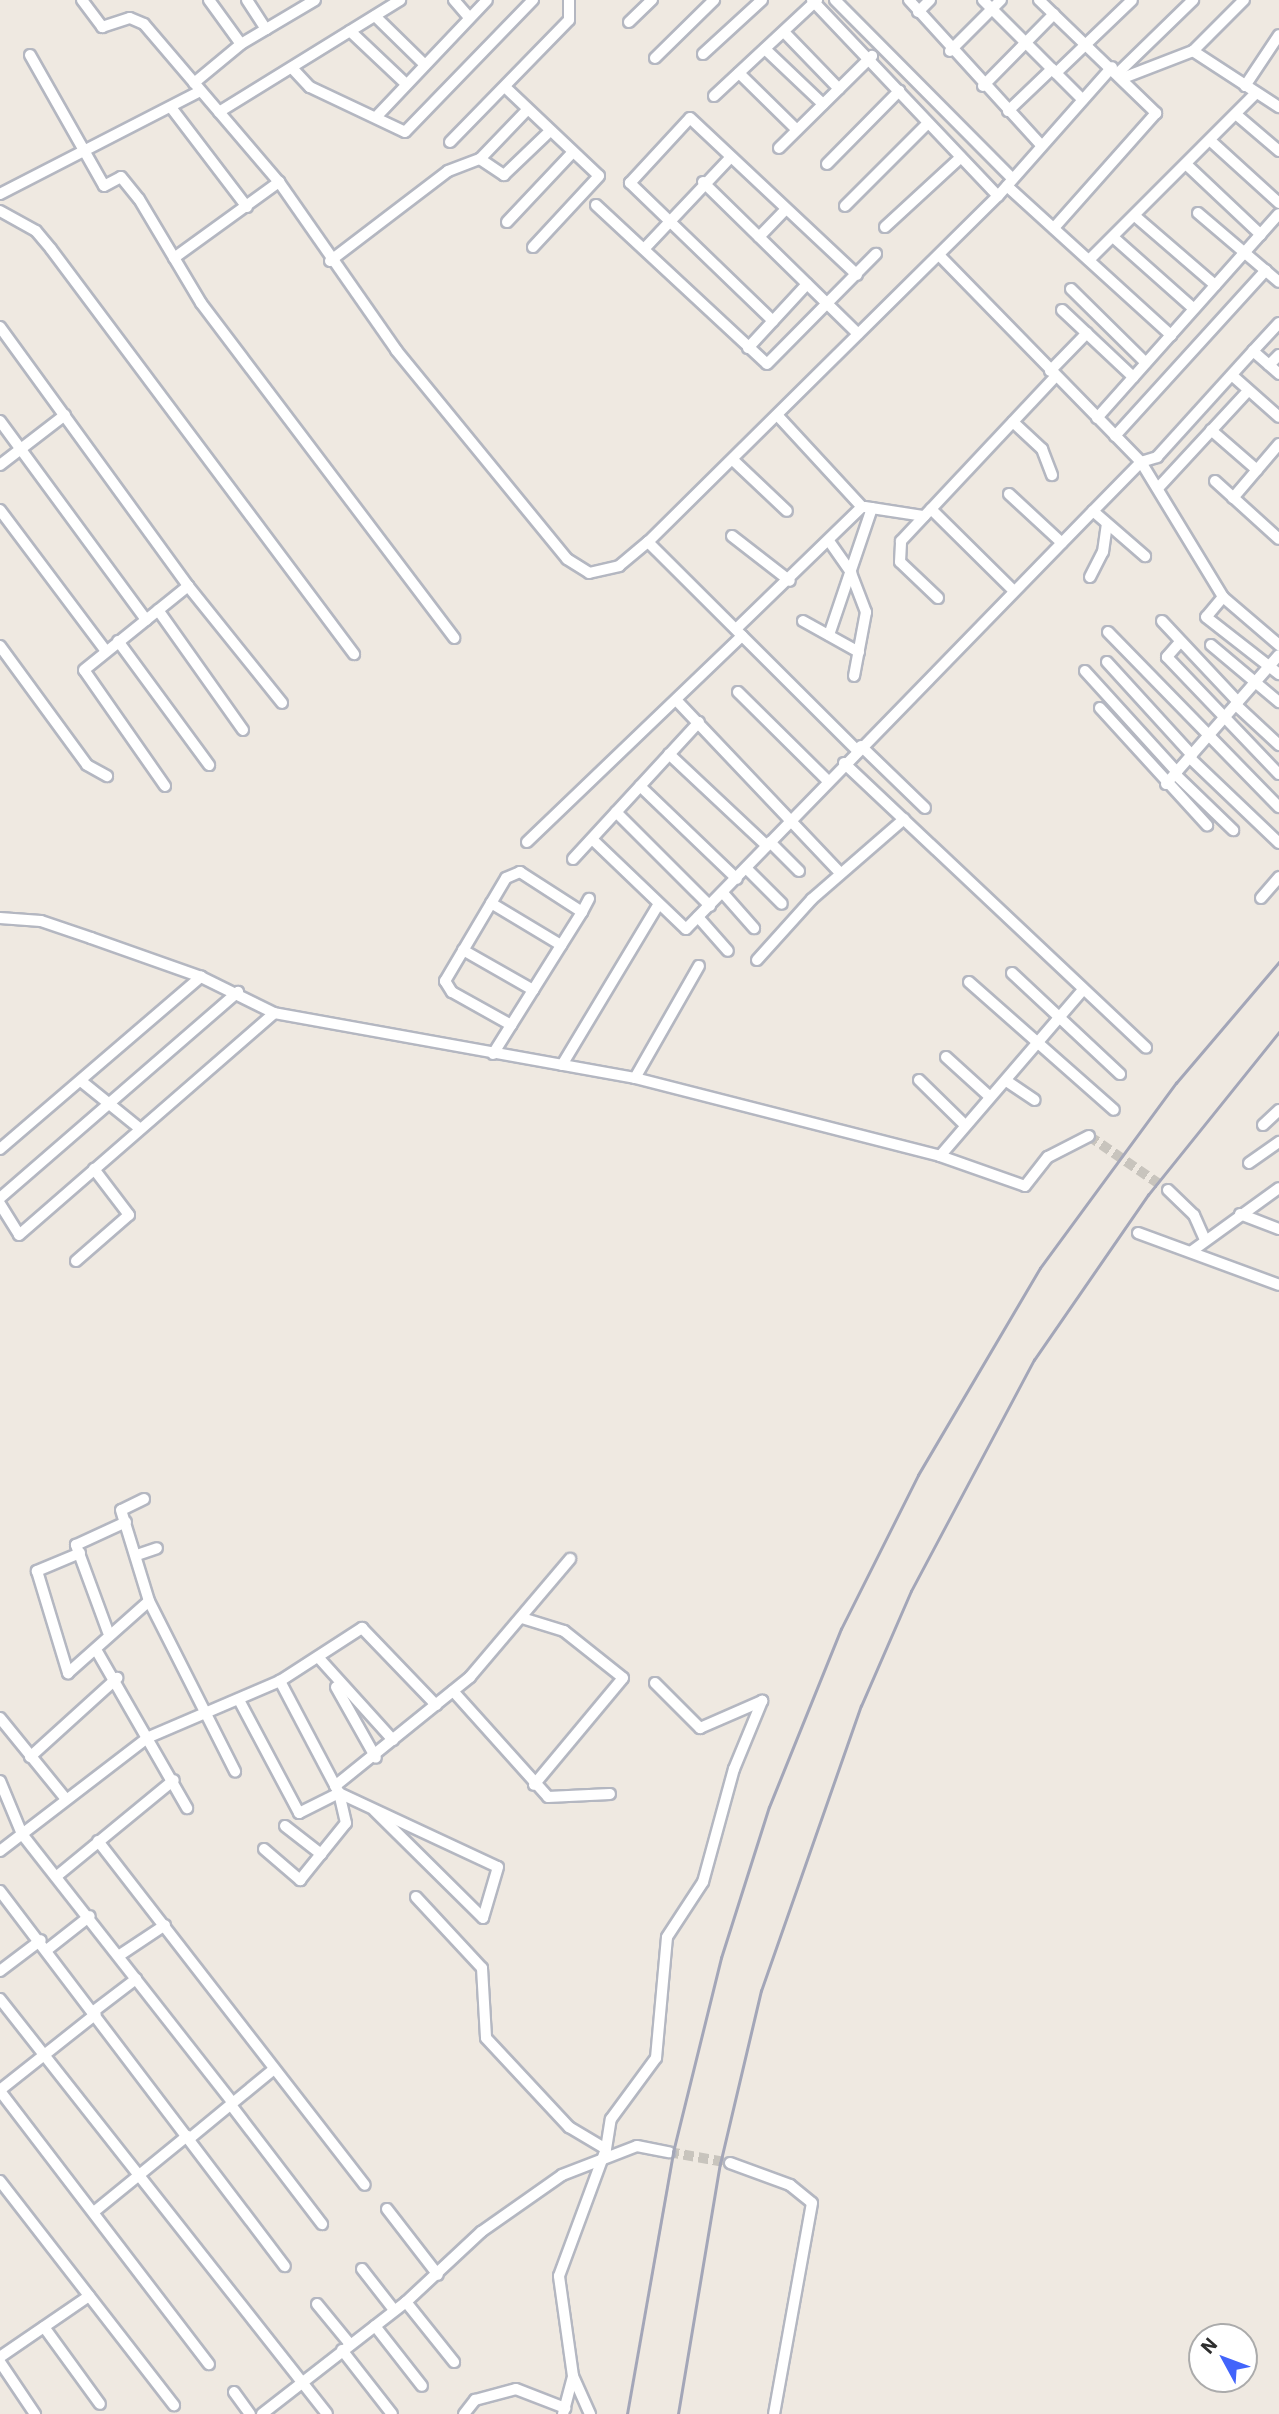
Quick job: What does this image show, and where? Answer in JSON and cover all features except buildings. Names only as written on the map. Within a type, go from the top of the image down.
[{"type":"street","points":[[82,0],[102,27],[137,18],[279,182],[330,261],[567,559],[589,573],[603,572],[648,542],[998,196],[1083,100],[1118,73],[1193,0]]},
{"type":"street","points":[[209,0],[241,44]]},
{"type":"street","points":[[247,0],[266,29]]},
{"type":"street","points":[[291,0],[298,10]]},
{"type":"street","points":[[0,194],[173,110],[241,44],[315,0]]},
{"type":"street","points":[[219,112],[400,0]]},
{"type":"street","points":[[454,0],[469,17]]},
{"type":"street","points":[[378,115],[487,0]]},
{"type":"street","points":[[292,68],[310,87],[378,115],[405,132],[533,0]]},
{"type":"street","points":[[450,142],[569,20],[569,0]]},
{"type":"street","points":[[629,22],[652,0]]},
{"type":"street","points":[[655,58],[714,0]]},
{"type":"street","points":[[703,54],[762,0]]},
{"type":"street","points":[[835,0],[1054,228],[1171,335]]},
{"type":"street","points":[[908,0],[950,51],[1042,146]]},
{"type":"street","points":[[918,12],[930,0]]},
{"type":"street","points":[[984,0],[1083,100]]},
{"type":"street","points":[[950,51],[1001,0]]},
{"type":"street","points":[[1008,111],[1086,44],[1132,0]]},
{"type":"street","points":[[1118,73],[1193,51],[1244,0]]},
{"type":"street","points":[[714,96],[815,1],[998,196]]},
{"type":"street","points":[[1044,2],[1155,110],[1154,118],[1054,228]]},
{"type":"street","points":[[983,86],[1054,14]]},
{"type":"street","points":[[375,16],[424,64]]},
{"type":"street","points":[[350,31],[406,84]]},
{"type":"street","points":[[785,32],[839,89]]},
{"type":"street","points":[[1245,86],[1279,35]]},
{"type":"street","points":[[779,148],[881,47]]},
{"type":"street","points":[[765,50],[823,104]]},
{"type":"street","points":[[1193,51],[1279,107]]},
{"type":"street","points":[[30,55],[82,156],[104,186],[121,177],[174,258],[454,638]]},
{"type":"street","points":[[739,74],[797,130]]},
{"type":"street","points":[[505,88],[526,111],[599,176],[533,247]]},
{"type":"street","points":[[827,164],[899,91]]},
{"type":"street","points":[[1089,260],[1213,143],[1256,93]]},
{"type":"street","points":[[173,110],[247,207]]},
{"type":"street","points":[[330,261],[448,171],[480,159],[526,111]]},
{"type":"street","points":[[1238,116],[1279,150]]},
{"type":"street","points":[[773,321],[668,223],[630,183],[690,118],[857,275]]},
{"type":"street","points":[[845,206],[929,123]]},
{"type":"street","points":[[480,159],[504,175],[549,132]]},
{"type":"street","points":[[1213,143],[1279,203]]},
{"type":"street","points":[[507,222],[573,152]]},
{"type":"street","points":[[885,227],[961,157]]},
{"type":"street","points":[[644,249],[703,182],[730,158]]},
{"type":"street","points":[[1188,166],[1261,234]]},
{"type":"street","points":[[174,258],[279,182]]},
{"type":"street","points":[[703,182],[858,334]]},
{"type":"street","points":[[596,205],[767,364],[775,361],[876,254]]},
{"type":"street","points":[[759,237],[785,210]]},
{"type":"street","points":[[0,211],[43,240],[354,654]]},
{"type":"street","points":[[1198,213],[1278,278]]},
{"type":"street","points":[[1097,418],[1279,214]]},
{"type":"street","points":[[1135,216],[1215,285]]},
{"type":"street","points":[[1113,237],[1194,309]]},
{"type":"street","points":[[939,255],[1142,462],[1223,597],[1279,645]]},
{"type":"street","points":[[1115,436],[1266,270]]},
{"type":"street","points":[[748,348],[807,284]]},
{"type":"street","points":[[1072,289],[1146,363]]},
{"type":"street","points":[[1062,310],[1133,377]]},
{"type":"street","points":[[592,839],[657,906],[686,929],[747,869],[827,780],[1093,511],[1142,462],[1157,457],[1234,377],[1279,323]]},
{"type":"street","points":[[0,327],[188,586],[282,703]]},
{"type":"street","points":[[938,598],[897,557],[901,541],[1013,422],[1087,333]]},
{"type":"street","points":[[1253,351],[1279,374]]},
{"type":"street","points":[[1269,365],[1279,355]]},
{"type":"street","points":[[1234,377],[1279,417]]},
{"type":"street","points":[[1159,487],[1248,391]]},
{"type":"street","points":[[0,465],[65,415]]},
{"type":"street","points":[[778,416],[867,508],[927,513],[1014,591]]},
{"type":"street","points":[[0,421],[146,620]]},
{"type":"street","points":[[1013,422],[1042,449],[1052,475]]},
{"type":"street","points":[[1211,430],[1257,470]]},
{"type":"street","points":[[1233,498],[1279,444]]},
{"type":"street","points":[[733,460],[787,511]]},
{"type":"street","points":[[1215,481],[1279,539]]},
{"type":"street","points":[[1009,494],[1062,543]]},
{"type":"street","points":[[527,842],[678,702],[790,580],[867,508]]},
{"type":"street","points":[[829,635],[851,573],[867,508]]},
{"type":"street","points":[[0,510],[106,651]]},
{"type":"street","points":[[1093,511],[1145,556]]},
{"type":"street","points":[[1090,577],[1103,552],[1107,524]]},
{"type":"street","points":[[732,536],[790,580]]},
{"type":"street","points":[[829,541],[851,573],[866,612],[854,676]]},
{"type":"street","points":[[648,542],[739,633],[925,808]]},
{"type":"street","points":[[166,786],[84,670],[188,586]]},
{"type":"street","points":[[1223,597],[1206,617],[1279,674]]},
{"type":"street","points":[[158,610],[243,730]]},
{"type":"street","points":[[803,621],[859,652]]},
{"type":"street","points":[[1161,621],[1279,746]]},
{"type":"street","points":[[1108,632],[1279,807]]},
{"type":"street","points":[[118,641],[209,765]]},
{"type":"street","points":[[1180,642],[1167,657],[1223,720],[1279,774]]},
{"type":"street","points":[[1211,645],[1254,684],[1279,702]]},
{"type":"street","points":[[0,646],[88,765],[107,776]]},
{"type":"street","points":[[1166,784],[1279,655]]},
{"type":"street","points":[[1107,662],[1191,756],[1279,843]]},
{"type":"street","points":[[1085,671],[1176,773],[1233,830]]},
{"type":"street","points":[[738,692],[827,780]]},
{"type":"street","points":[[678,702],[792,818],[840,873]]},
{"type":"street","points":[[1100,708],[1166,784],[1207,825]]},
{"type":"street","points":[[573,859],[699,722]]},
{"type":"street","points":[[669,754],[799,871]]},
{"type":"street","points":[[845,763],[1146,1048]]},
{"type":"street","points":[[640,786],[737,879]]},
{"type":"street","points":[[616,812],[710,906]]},
{"type":"street","points":[[757,960],[840,873],[904,819]]},
{"type":"street","points":[[747,869],[782,904]]},
{"type":"street","points":[[511,1025],[447,987],[464,950],[506,878],[520,872],[582,912]]},
{"type":"street","points":[[1261,898],[1279,877]]},
{"type":"street","points":[[723,893],[754,928]]},
{"type":"street","points":[[493,1054],[589,899]]},
{"type":"street","points":[[491,903],[561,945]]},
{"type":"street","points":[[562,1065],[657,906]]},
{"type":"street","points":[[698,917],[728,951]]},
{"type":"street","points":[[0,918],[41,921],[201,977],[238,992],[274,1013],[635,1078],[940,1156],[1025,1186],[1048,1157],[1090,1136]]},
{"type":"street","points":[[464,950],[533,990]]},
{"type":"street","points":[[635,1078],[699,966]]},
{"type":"street","points":[[1012,973],[1120,1074]]},
{"type":"street","points":[[0,1149],[201,977]]},
{"type":"street","points":[[969,982],[1114,1110]]},
{"type":"street","points":[[940,1156],[989,1096],[1008,1082],[1037,1043],[1083,990]]},
{"type":"street","points":[[0,1198],[113,1104],[238,992]]},
{"type":"street","points":[[0,1205],[19,1235],[274,1013]]},
{"type":"street","points":[[946,1057],[989,1096]]},
{"type":"street","points":[[919,1080],[964,1124]]},
{"type":"street","points":[[81,1081],[113,1104],[139,1128]]},
{"type":"street","points":[[1008,1082],[1035,1100]]},
{"type":"street","points":[[1263,1125],[1279,1110]]},
{"type":"street","points":[[1249,1163],[1279,1142]]},
{"type":"street","points":[[76,1261],[129,1215],[94,1169]]},
{"type":"street","points":[[1192,1251],[1279,1188]]},
{"type":"street","points":[[1168,1190],[1194,1215],[1205,1240]]},
{"type":"street","points":[[1240,1214],[1279,1229]]},
{"type":"street","points":[[1138,1233],[1279,1285]]},
{"type":"street","points":[[144,1499],[121,1506],[149,1601],[235,1771]]},
{"type":"street","points":[[108,1632],[77,1541],[126,1522]]},
{"type":"street","points":[[137,1555],[157,1548]]},
{"type":"street","points":[[80,1553],[41,1567],[37,1575],[65,1671],[98,1653],[108,1632],[149,1601]]},
{"type":"street","points":[[239,1700],[299,1813],[337,1789],[453,1691],[522,1618],[570,1559]]},
{"type":"street","points":[[522,1618],[564,1631],[622,1678],[534,1785]]},
{"type":"street","points":[[0,1851],[65,1798],[147,1738],[280,1681],[362,1629],[436,1705]]},
{"type":"street","points":[[98,1653],[117,1678],[187,1808]]},
{"type":"street","points":[[318,1657],[376,1758]]},
{"type":"street","points":[[328,1672],[393,1740]]},
{"type":"street","points":[[30,1757],[117,1678]]},
{"type":"street","points":[[264,1849],[300,1880],[346,1822],[337,1789],[280,1681]]},
{"type":"street","points":[[590,2414],[573,2376],[559,2276],[606,2149],[616,2109],[656,2058],[667,1937],[703,1882],[734,1769],[762,1701],[700,1728],[654,1683]]},
{"type":"street","points":[[453,1691],[534,1785],[555,1799],[610,1794]]},
{"type":"street","points":[[0,1718],[65,1798]]},
{"type":"street","points":[[57,1876],[174,1780]]},
{"type":"street","points":[[0,1781],[22,1834],[90,1916],[322,2224]]},
{"type":"street","points":[[337,1789],[374,1810],[498,1867],[483,1918],[374,1810]]},
{"type":"street","points":[[285,1826],[321,1854]]},
{"type":"street","points":[[98,1841],[365,2185]]},
{"type":"street","points":[[0,1891],[44,1944],[285,2266]]},
{"type":"street","points":[[416,1897],[482,1968],[484,2034],[525,2074],[569,2127],[606,2149]]},
{"type":"street","points":[[0,1971],[90,1916]]},
{"type":"street","points":[[120,1955],[164,1925]]},
{"type":"street","points":[[136,1979],[0,2091],[95,2211],[209,2364]]},
{"type":"street","points":[[0,1998],[243,2302],[327,2414]]},
{"type":"street","points":[[95,2211],[274,2069]]},
{"type":"street","points":[[262,2414],[438,2276],[481,2232],[562,2175],[637,2146],[669,2152]]},
{"type":"street","points":[[730,2163],[790,2185],[812,2203],[775,2414]]},
{"type":"street","points":[[0,2181],[173,2405]]},
{"type":"street","points":[[387,2209],[438,2276]]},
{"type":"street","points":[[362,2269],[394,2310]]},
{"type":"street","points":[[35,2414],[0,2360],[89,2296]]},
{"type":"street","points":[[406,2302],[454,2362]]},
{"type":"street","points":[[317,2304],[392,2414]]},
{"type":"street","points":[[375,2326],[422,2386]]},
{"type":"street","points":[[44,2327],[100,2404]]},
{"type":"street","points":[[464,2414],[475,2400],[516,2389],[564,2411],[573,2376]]},
{"type":"street","points":[[234,2392],[250,2414]]},
{"type":"tunnel","points":[[1089,1136],[1168,1190]]},
{"type":"tunnel","points":[[669,2152],[730,2163]]},
{"type":"railway","points":[[627,2414],[673,2152],[721,1958],[769,1807],[841,1629],[918,1475],[1040,1268],[1176,1083],[1279,962]]},
{"type":"railway","points":[[678,2414],[720,2164],[761,1991],[861,1706],[911,1591],[1034,1360],[1148,1195],[1279,1032]]}]
